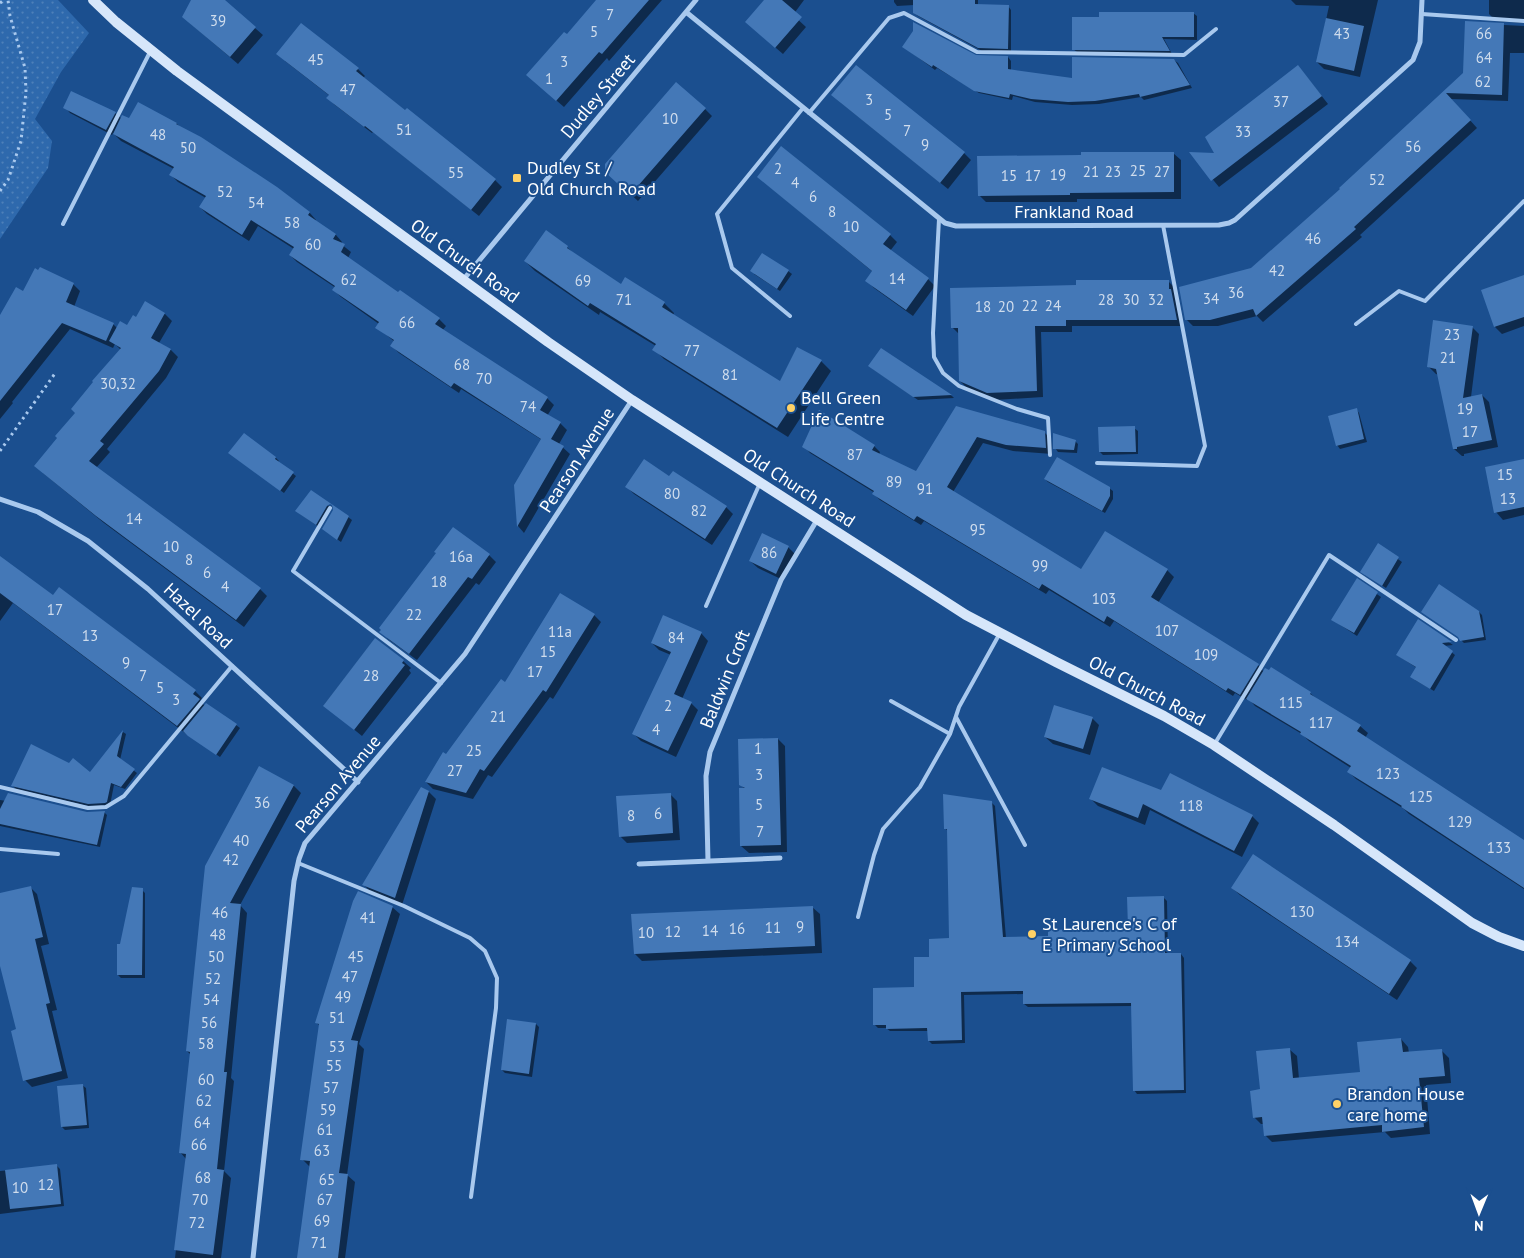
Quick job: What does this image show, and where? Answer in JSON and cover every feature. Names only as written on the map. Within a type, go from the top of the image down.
[{"type":"main road","name":"Old Church Road","points":[[93,0],[116,22],[151,50],[548,342],[632,400],[924,589],[1000,633],[1164,716],[1214,745],[1334,824],[1472,924],[1524,946]]},
{"type":"street","name":"Dudley Street","points":[[463,280],[696,0]]},
{"type":"street","name":"Frankland Road","points":[[686,12],[945,223],[956,226],[1219,225],[1236,220],[1413,60],[1420,42],[1422,0]]},
{"type":"street","name":"Pearson Avenue","points":[[253,1258],[294,880],[305,843],[465,654],[632,400]]},
{"type":"street","name":"Hazel Road","points":[[0,499],[38,512],[88,541],[148,589],[358,782]]},
{"type":"street","name":"Baldwin Croft","points":[[708,861],[706,776],[710,752],[781,580],[817,520]]},
{"type":"street","points":[[639,864],[780,858]]},
{"type":"lane","points":[[809,113],[889,18],[904,13],[977,52],[1184,55],[1216,28]]},
{"type":"lane","points":[[1422,14],[1524,20]]},
{"type":"lane","points":[[63,224],[151,50]]},
{"type":"lane","points":[[790,316],[732,268],[717,214],[803,108]]},
{"type":"lane","points":[[1356,324],[1399,291],[1425,301],[1524,201]]},
{"type":"lane","points":[[939,219],[933,333],[934,357],[943,373],[960,386],[1017,409],[1048,418],[1050,455]]},
{"type":"lane","points":[[1097,463],[1197,466],[1205,446],[1163,225]]},
{"type":"lane","points":[[706,606],[760,483]]},
{"type":"lane","points":[[330,508],[293,571],[441,683]]},
{"type":"lane","points":[[1214,745],[1329,555],[1456,640]]},
{"type":"lane","points":[[858,917],[874,855],[884,830],[920,787],[950,734],[958,707],[1000,633]]},
{"type":"lane","points":[[0,788],[88,808],[106,807],[124,796],[232,666]]},
{"type":"lane","points":[[891,701],[950,734]]},
{"type":"lane","points":[[956,717],[1025,845]]},
{"type":"lane","points":[[0,850],[58,854]]},
{"type":"lane","points":[[298,864],[404,906],[470,938],[485,951],[497,978],[496,1008],[471,1197]]},
{"type":"path","points":[[0,3],[4,0]]},
{"type":"path","points":[[0,191],[8,180],[21,141],[26,92],[25,68],[10,16],[8,0]]},
{"type":"path","points":[[0,451],[56,372]]},
{"type":"shaded area","points":[[0,0],[58,0],[89,33],[61,72],[35,119],[52,141],[48,168],[0,239]]},
{"type":"building","points":[[191,0],[225,0],[256,27],[230,57],[182,17]]},
{"type":"building","points":[[596,0],[649,0],[602,54],[599,52],[556,101],[526,75],[564,32],[567,34]]},
{"type":"building","points":[[764,0],[782,0],[802,17],[775,48],[745,22]]},
{"type":"building","points":[[913,0],[975,0],[975,4],[1009,5],[1008,49],[978,48],[913,13]]},
{"type":"building","points":[[1099,12],[1194,12],[1194,37],[1162,37],[1170,51],[1072,50],[1072,17],[1099,17]]},
{"type":"building","points":[[1326,18],[1364,26],[1354,71],[1316,62]]},
{"type":"building","points":[[1465,21],[1504,23],[1502,95],[1446,93],[1471,120],[1354,227],[1356,229],[1256,316],[1253,309],[1210,320],[1185,320],[1179,287],[1251,268],[1340,189],[1463,73]]},
{"type":"building","points":[[913,22],[976,55],[1008,56],[1008,69],[1072,78],[1072,57],[1174,59],[1190,85],[1140,97],[1139,94],[1095,101],[1068,102],[1031,99],[1010,94],[1009,98],[974,91],[902,47],[913,31]]},
{"type":"building","points":[[301,23],[359,68],[356,71],[405,110],[407,108],[496,179],[471,210],[365,126],[326,98],[329,95],[276,54]]},
{"type":"building","points":[[856,65],[965,152],[940,183],[831,95]]},
{"type":"building","points":[[1298,65],[1322,96],[1211,181],[1189,152],[1214,153],[1205,137]]},
{"type":"building","points":[[676,82],[706,108],[630,195],[605,172],[605,164]]},
{"type":"building","points":[[71,91],[116,112],[106,130],[63,108]]},
{"type":"building","points":[[138,102],[201,137],[277,187],[310,212],[308,215],[336,234],[333,239],[345,244],[341,252],[398,292],[400,290],[440,318],[435,324],[548,397],[540,410],[561,422],[551,439],[564,446],[517,527],[514,485],[541,439],[454,383],[451,387],[390,346],[394,340],[375,328],[379,322],[332,290],[335,286],[289,255],[294,247],[251,220],[242,235],[199,207],[206,196],[169,175],[174,167],[113,134],[122,115],[129,118]]},
{"type":"building","points":[[781,146],[891,234],[883,244],[929,278],[906,310],[865,281],[872,271],[757,177]]},
{"type":"building","points":[[1081,152],[1174,152],[1174,192],[978,196],[977,156],[1081,155]]},
{"type":"building","points":[[546,230],[568,246],[567,248],[621,284],[625,277],[665,302],[662,307],[780,381],[797,347],[822,360],[777,428],[652,350],[656,344],[590,303],[588,306],[524,261]]},
{"type":"building","points":[[762,253],[789,270],[777,289],[750,271]]},
{"type":"building","points":[[40,267],[74,283],[66,302],[114,323],[106,341],[62,323],[0,401],[0,315],[16,287],[23,291],[35,268],[38,270]]},
{"type":"building","points":[[1524,275],[1524,317],[1494,327],[1481,290]]},
{"type":"building","points":[[1076,280],[1169,280],[1169,289],[1171,289],[1177,320],[1066,320],[1066,326],[1035,326],[1037,391],[987,393],[959,381],[958,328],[951,328],[950,288],[1076,285]]},
{"type":"building","points":[[145,301],[165,313],[151,338],[171,349],[159,371],[100,441],[104,444],[89,461],[261,588],[236,620],[96,516],[34,466],[57,438],[55,436],[75,413],[71,409],[92,381],[121,348],[109,341],[120,321],[127,325],[133,315],[136,317]]},
{"type":"building","points":[[1433,320],[1473,326],[1463,398],[1482,394],[1492,440],[1453,449],[1436,369],[1427,367]]},
{"type":"building","points":[[881,348],[952,395],[913,397],[868,366]]},
{"type":"building","points":[[956,406],[1045,431],[1046,448],[1006,445],[977,437],[947,487],[1081,569],[1105,531],[1168,569],[1151,597],[1259,664],[1240,695],[1228,688],[1226,691],[1107,616],[1104,622],[1042,584],[1039,589],[917,516],[914,520],[872,494],[874,491],[802,447],[819,410],[875,445],[872,450],[916,471]]},
{"type":"building","points":[[1357,408],[1364,439],[1336,446],[1328,416]]},
{"type":"building","points":[[1135,426],[1136,452],[1099,452],[1098,427]]},
{"type":"building","points":[[244,433],[294,472],[280,491],[228,453]]},
{"type":"building","points":[[1053,433],[1076,440],[1074,450],[1053,449]]},
{"type":"building","points":[[1057,457],[1110,487],[1110,496],[1102,511],[1044,479]]},
{"type":"building","points":[[644,459],[669,476],[673,471],[727,506],[705,539],[625,487]]},
{"type":"building","points":[[1524,459],[1524,507],[1494,513],[1485,467]]},
{"type":"building","points":[[311,490],[349,516],[337,540],[322,529],[333,510],[332,505],[327,506],[316,525],[295,511]]},
{"type":"building","points":[[453,527],[490,554],[472,579],[468,577],[409,654],[379,632],[381,630],[379,628],[436,553],[434,552]]},
{"type":"building","points":[[762,533],[789,546],[776,574],[749,561]]},
{"type":"building","points":[[1378,543],[1399,557],[1382,586],[1360,572]]},
{"type":"building","points":[[0,556],[53,595],[59,587],[196,690],[193,694],[200,699],[177,726],[0,593]]},
{"type":"building","points":[[1357,578],[1378,592],[1354,633],[1331,620]]},
{"type":"building","points":[[1439,584],[1479,611],[1484,637],[1460,641],[1458,637],[1421,612]]},
{"type":"building","points":[[560,593],[595,614],[546,692],[543,690],[484,771],[480,769],[466,793],[425,782],[443,752],[446,754],[501,679],[505,682]]},
{"type":"building","points":[[663,615],[702,632],[674,694],[692,702],[668,751],[632,734],[671,652],[651,643]]},
{"type":"building","points":[[1418,619],[1452,642],[1442,643],[1453,651],[1430,689],[1410,677],[1416,667],[1396,655]]},
{"type":"building","points":[[375,638],[404,660],[402,663],[405,665],[354,730],[323,706]]},
{"type":"building","points":[[1271,667],[1311,692],[1310,694],[1361,725],[1357,731],[1524,840],[1524,888],[1402,806],[1347,772],[1351,766],[1300,734],[1301,732],[1246,699],[1265,668],[1269,670]]},
{"type":"building","points":[[206,703],[237,724],[216,755],[183,731]]},
{"type":"building","points":[[1054,705],[1093,717],[1083,749],[1044,737]]},
{"type":"building","points":[[123,730],[117,756],[135,769],[121,787],[111,783],[107,802],[105,803],[88,804],[11,786],[31,744],[69,763],[73,758],[90,772]]},
{"type":"building","points":[[778,738],[781,845],[740,846],[739,788],[745,788],[739,785],[738,739]]},
{"type":"building","points":[[259,766],[294,785],[230,903],[241,904],[224,1072],[227,1072],[217,1169],[224,1170],[213,1255],[174,1250],[186,1154],[179,1153],[190,1052],[186,1051],[205,866]]},
{"type":"building","points":[[1102,767],[1161,790],[1170,773],[1253,815],[1234,851],[1143,804],[1138,818],[1089,799]]},
{"type":"building","points":[[421,787],[429,791],[395,898],[362,885]]},
{"type":"building","points":[[8,793],[87,812],[105,811],[97,845],[0,824],[0,809]]},
{"type":"building","points":[[671,793],[673,833],[619,837],[616,796]]},
{"type":"building","points":[[943,794],[992,801],[1003,937],[1048,936],[1048,930],[1128,928],[1127,897],[1164,896],[1165,953],[1181,953],[1184,1090],[1133,1091],[1131,1003],[1023,1004],[1023,991],[961,992],[962,1040],[928,1041],[927,1028],[886,1029],[886,1025],[873,1025],[873,988],[914,987],[914,957],[929,957],[929,939],[949,938],[947,829],[944,829]]},
{"type":"building","points":[[1253,854],[1411,960],[1389,994],[1231,888]]},
{"type":"building","points":[[31,886],[43,937],[35,939],[50,1003],[46,1004],[62,1071],[23,1081],[11,1031],[16,1029],[0,966],[0,893]]},
{"type":"building","points":[[132,887],[143,888],[142,975],[117,975],[117,944],[120,944]]},
{"type":"building","points":[[358,891],[393,906],[351,1040],[358,1041],[339,1173],[348,1174],[338,1258],[297,1258],[310,1161],[300,1160],[319,1024],[315,1023],[353,901]]},
{"type":"building","points":[[813,906],[815,946],[634,954],[631,914]]},
{"type":"building","points":[[507,1019],[536,1023],[529,1074],[501,1070]]},
{"type":"building","name":"Brandon House care home","points":[[1401,1038],[1403,1052],[1442,1049],[1445,1076],[1419,1078],[1424,1127],[1382,1132],[1382,1125],[1264,1136],[1262,1117],[1253,1118],[1250,1091],[1260,1089],[1256,1051],[1290,1048],[1293,1078],[1360,1072],[1357,1042]]},
{"type":"building","points":[[83,1084],[87,1125],[61,1127],[57,1086]]},
{"type":"building","points":[[57,1164],[61,1204],[10,1209],[5,1170]]},
{"type":"place","name":"Dudley St / Old Church Road","points":[[517,178]]},
{"type":"place","name":"Bell Green Life Centre","points":[[791,408]]},
{"type":"place","name":"St Laurence's C of E Primary School","points":[[1032,934]]},
{"type":"place","name":"Brandon House care home","points":[[1337,1104]]}]
